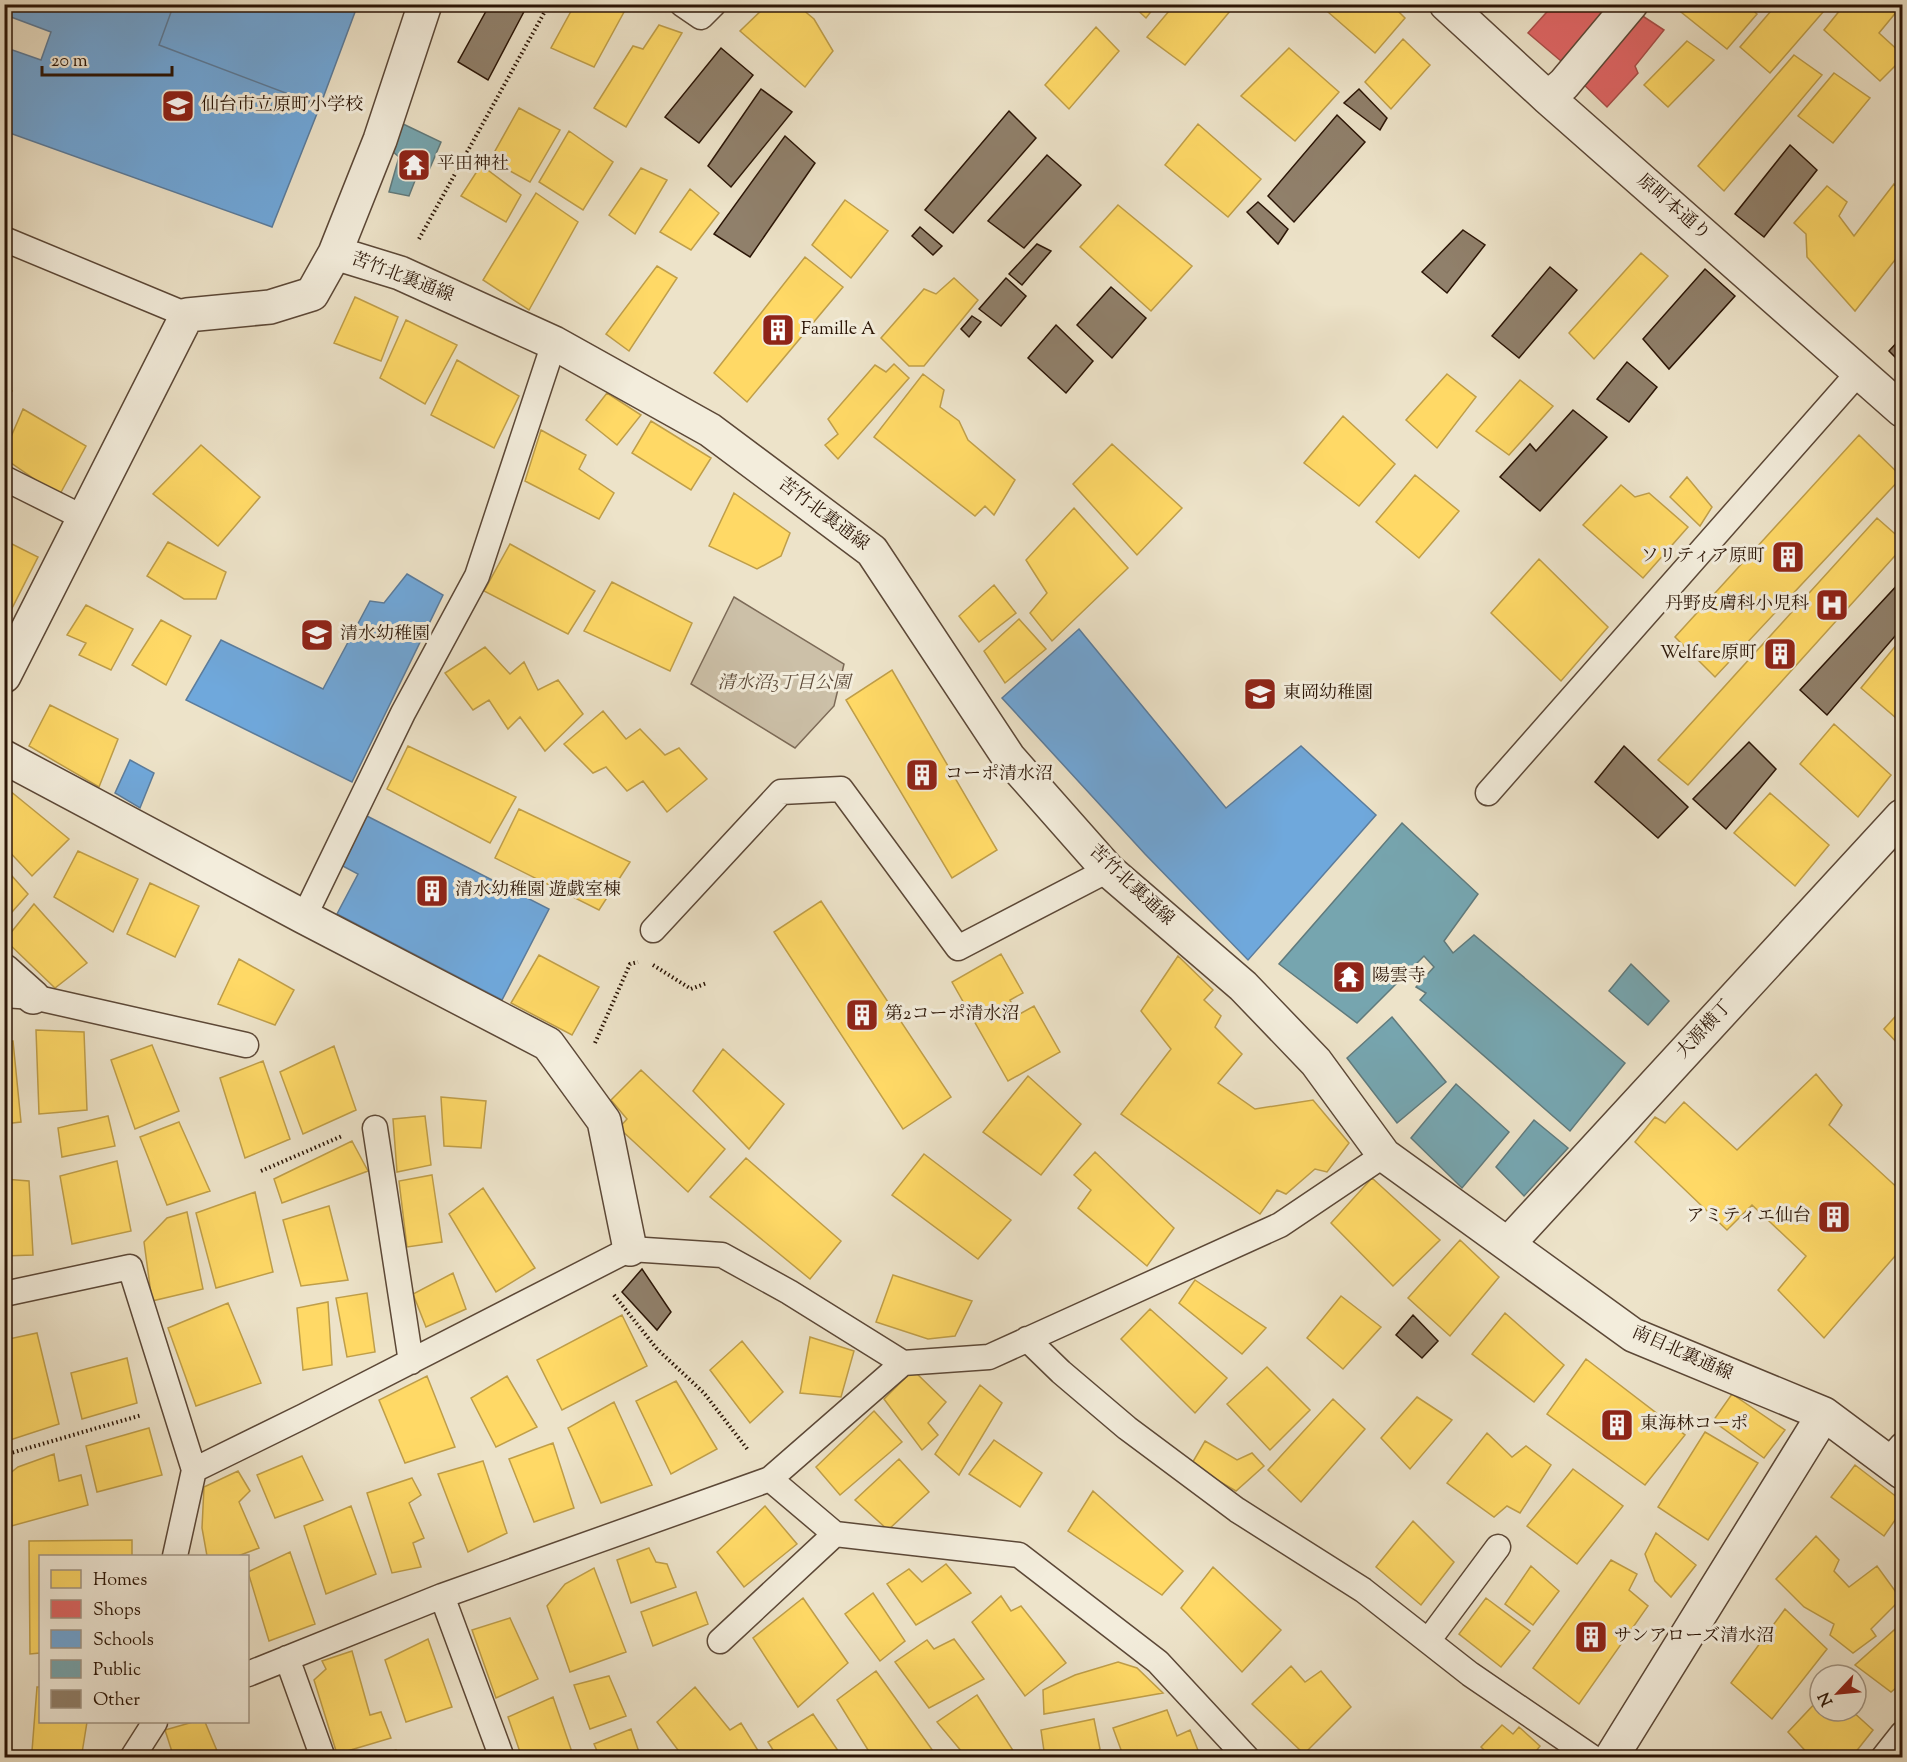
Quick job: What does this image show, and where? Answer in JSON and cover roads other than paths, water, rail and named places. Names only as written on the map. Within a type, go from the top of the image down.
[{"type":"street","name":"苦竹北裏通線","points":[[425,4],[380,140],[335,253],[400,273],[554,343],[710,430],[872,551],[1009,758],[1108,870],[1251,994],[1316,1062],[1384,1155]]},
{"type":"street","name":"原町本通り","points":[[1446,4],[1548,98],[1902,410]]},
{"type":"street","points":[[1548,98],[1564,84],[1631,4]]},
{"type":"street","points":[[4,676],[187,315],[270,307],[312,294],[335,253]]},
{"type":"street","points":[[4,757],[548,1044],[604,1121],[630,1249]]},
{"type":"street","name":"大源横丁","points":[[1508,1244],[1902,816]]},
{"type":"street","points":[[4,971],[19,996]]},
{"type":"street","name":"南目北裏通線","points":[[1384,1155],[1633,1335],[1824,1414],[1898,1459]]},
{"type":"street","points":[[1611,1758],[1824,1414]]},
{"type":"lane","points":[[682,4],[701,17],[714,4]]},
{"type":"lane","points":[[4,239],[187,315]]},
{"type":"lane","points":[[304,917],[403,713],[477,576],[554,343]]},
{"type":"lane","points":[[1488,794],[1859,372]]},
{"type":"lane","points":[[4,478],[84,518]]},
{"type":"lane","points":[[653,930],[781,792],[841,789],[958,948],[1108,870]]},
{"type":"lane","points":[[19,996],[246,1045]]},
{"type":"lane","points":[[375,1128],[411,1362]]},
{"type":"lane","points":[[194,1470],[630,1249],[722,1255],[789,1292],[903,1363],[989,1357],[1280,1225],[1384,1155]]},
{"type":"lane","points":[[4,1294],[130,1267],[194,1470],[175,1555]]},
{"type":"lane","points":[[1027,1339],[1061,1372],[1127,1428],[1200,1483],[1237,1510],[1363,1590],[1470,1674],[1593,1758]]},
{"type":"lane","points":[[249,1674],[442,1596],[770,1479],[903,1363]]},
{"type":"lane","points":[[770,1479],[835,1534],[1020,1555],[1158,1662],[1247,1758]]},
{"type":"lane","points":[[720,1641],[835,1534]]},
{"type":"lane","points":[[1428,1641],[1498,1547]]},
{"type":"lane","points":[[442,1596],[502,1758]]},
{"type":"lane","points":[[287,1658],[323,1758]]},
{"type":"lane","points":[[132,1758],[154,1723]]},
{"type":"lane","points":[[1883,1758],[1902,1734]]},
{"type":"place","name":"仙台市立原町小学校","points":[[178,106]]},
{"type":"place","name":"平田神社","points":[[414,165]]},
{"type":"place","name":"Famille A","points":[[778,330]]},
{"type":"place","name":"ソリティア原町","points":[[1788,557]]},
{"type":"place","name":"丹野皮膚科小児科","points":[[1832,605]]},
{"type":"place","name":"清水幼稚園","points":[[317,635]]},
{"type":"place","name":"Welfare原町","points":[[1780,654]]},
{"type":"place","name":"東岡幼稚園","points":[[1260,694]]},
{"type":"place","name":"コーポ清水沼","points":[[922,775]]},
{"type":"place","name":"清水幼稚園 遊戯室棟","points":[[432,891]]},
{"type":"place","name":"陽雲寺","points":[[1349,977]]},
{"type":"place","name":"第2コーポ清水沼","points":[[862,1015]]},
{"type":"place","name":"アミティエ仙台","points":[[1834,1217]]},
{"type":"place","name":"東海林コーポ","points":[[1617,1425]]},
{"type":"place","name":"サンアローズ清水沼","points":[[1591,1637]]},
{"type":"park label","name":"清水沼3丁目公園","points":[[784,684]]}]
